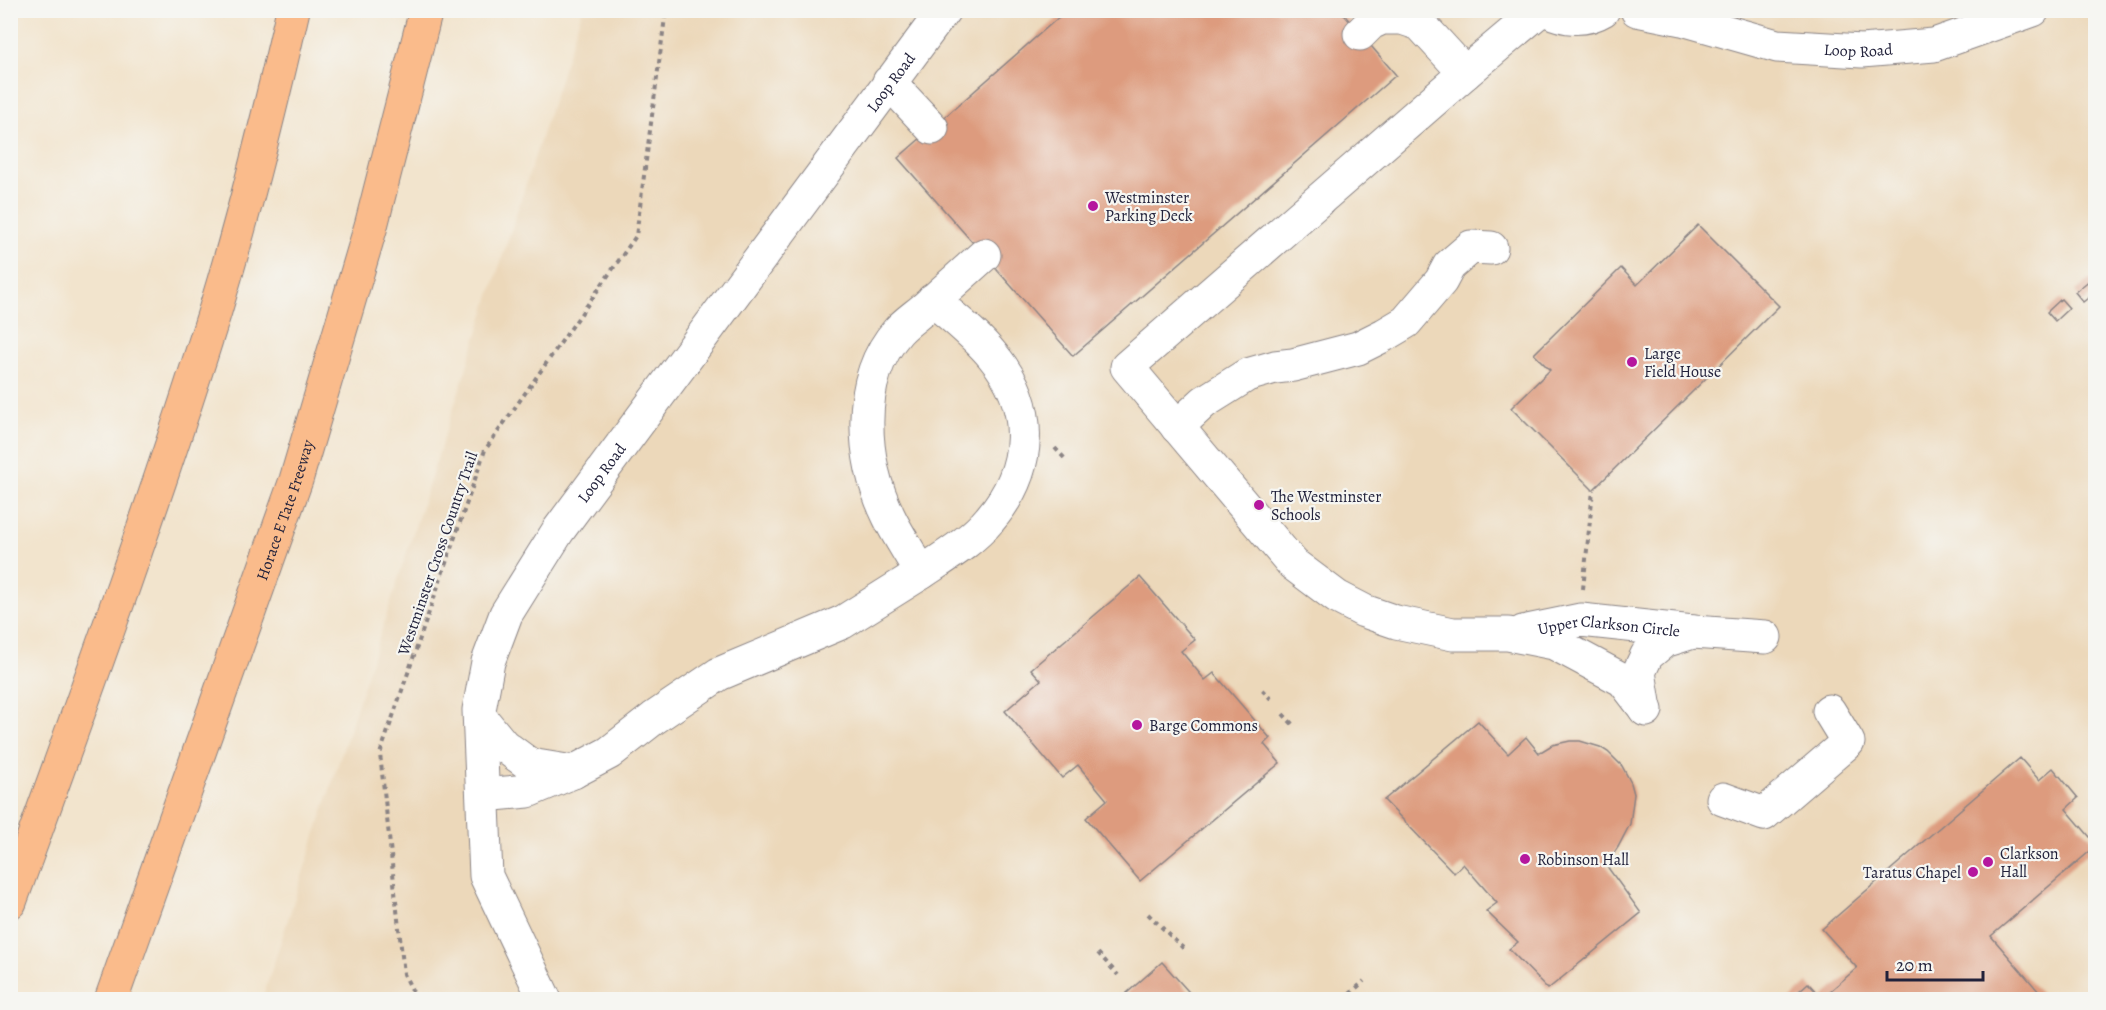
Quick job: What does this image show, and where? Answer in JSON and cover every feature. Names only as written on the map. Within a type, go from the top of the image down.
[{"type":"highway","points":[[10,902],[128,576],[215,309],[272,102],[293,10]]},
{"type":"highway","name":"Horace E Tate Freeway","points":[[111,999],[296,480],[371,226],[426,10]]},
{"type":"lane","name":"Loop Road","points":[[545,999],[486,876],[479,710],[488,662],[507,614],[558,531],[944,10]]},
{"type":"lane","points":[[1508,634],[1453,634],[1396,622],[1364,611],[1337,597],[1293,564],[1127,367],[1540,10]]},
{"type":"lane","points":[[1546,10],[1559,16],[1578,18],[1595,15],[1603,10]]},
{"type":"lane","name":"Loop Road","points":[[1637,10],[1679,15],[1777,46],[1862,51],[1934,45],[2033,10]]},
{"type":"lane","points":[[1360,33],[1371,23],[1382,18],[1402,18],[1420,24],[1465,73]]},
{"type":"lane","points":[[890,82],[932,128]]},
{"type":"lane","points":[[1177,427],[1204,402],[1246,375],[1358,348],[1384,335],[1406,322],[1441,281],[1449,266],[1471,247],[1491,248]]},
{"type":"lane","points":[[921,573],[889,517],[874,480],[869,455],[867,423],[871,389],[881,354],[898,330],[984,255]]},
{"type":"lane","points":[[483,795],[528,791],[573,772],[609,753],[654,718],[719,674],[843,622],[963,544],[989,520],[1012,488],[1023,454],[1024,416],[1014,389],[994,358],[968,330],[933,300]]},
{"type":"lane","name":"Upper Clarkson Circle","points":[[1508,634],[1581,620],[1765,638]]},
{"type":"lane","name":"Upper Clarkson Circle","points":[[1508,634],[1554,643],[1623,680],[1646,710],[1639,672],[1647,655],[1664,641],[1693,632]]},
{"type":"lane","points":[[1723,799],[1764,814],[1848,742],[1829,711]]},
{"type":"lane","points":[[480,717],[503,745],[530,765],[573,772]]},
{"type":"path","name":"Westminster Cross Country Trail","points":[[417,999],[404,974],[380,754],[485,450],[636,236],[666,10]]},
{"type":"path","points":[[1583,596],[1593,490]]},
{"type":"path","points":[[1262,690],[1271,699]]},
{"type":"path","points":[[1283,714],[1295,727]]},
{"type":"path","points":[[1148,914],[1185,950]]},
{"type":"path","points":[[1098,953],[1118,975]]},
{"type":"path","points":[[1343,999],[1364,981]]},
{"type":"path","points":[[1638,999],[1644,994]]},
{"type":"shaded area","name":"The Westminster Schools","points":[[582,11],[2095,11],[2095,999],[262,1000]]},
{"type":"building","name":"Westminster Parking Deck","points":[[1067,10],[1340,10],[1396,75],[1073,356],[898,158]]},
{"type":"building","name":"Large Field House","points":[[1698,225],[1779,306],[1593,490],[1511,408],[1550,370],[1534,354],[1621,268],[1637,285]]},
{"type":"building","points":[[2096,275],[2096,292],[2083,302],[2075,292]]},
{"type":"building","points":[[2061,299],[2069,308],[2055,321],[2047,312]]},
{"type":"building","name":"Barge Commons","points":[[1140,577],[1195,640],[1181,651],[1205,680],[1214,673],[1270,738],[1264,744],[1280,763],[1140,881],[1086,818],[1107,800],[1078,765],[1062,778],[1005,711],[1041,680],[1031,669]]},
{"type":"building","name":"Robinson Hall","points":[[1478,721],[1508,754],[1526,737],[1539,753],[1552,745],[1570,741],[1580,741],[1600,747],[1622,766],[1634,794],[1630,824],[1606,865],[1641,913],[1548,989],[1509,949],[1518,942],[1486,911],[1497,903],[1463,864],[1454,873],[1384,800]]},
{"type":"building","name":"Clarkson Hall","points":[[2020,758],[2039,780],[2053,768],[2078,798],[2066,809],[2096,844],[1991,936],[2046,1000],[1789,1000],[1808,983],[1822,998],[1857,968],[1822,929]]},
{"type":"building","points":[[1162,962],[1196,1000],[1119,1000]]},
{"type":"place","name":"Westminster Parking Deck","points":[[1093,206]]},
{"type":"place","name":"Large Field House","points":[[1632,362]]},
{"type":"place","name":"The Westminster Schools","points":[[1259,505]]},
{"type":"place","name":"Barge Commons","points":[[1137,725]]},
{"type":"place","name":"Robinson Hall","points":[[1525,859]]},
{"type":"place","name":"Clarkson Hall","points":[[1988,862]]},
{"type":"place","name":"Taratus Chapel","points":[[1973,872]]}]
